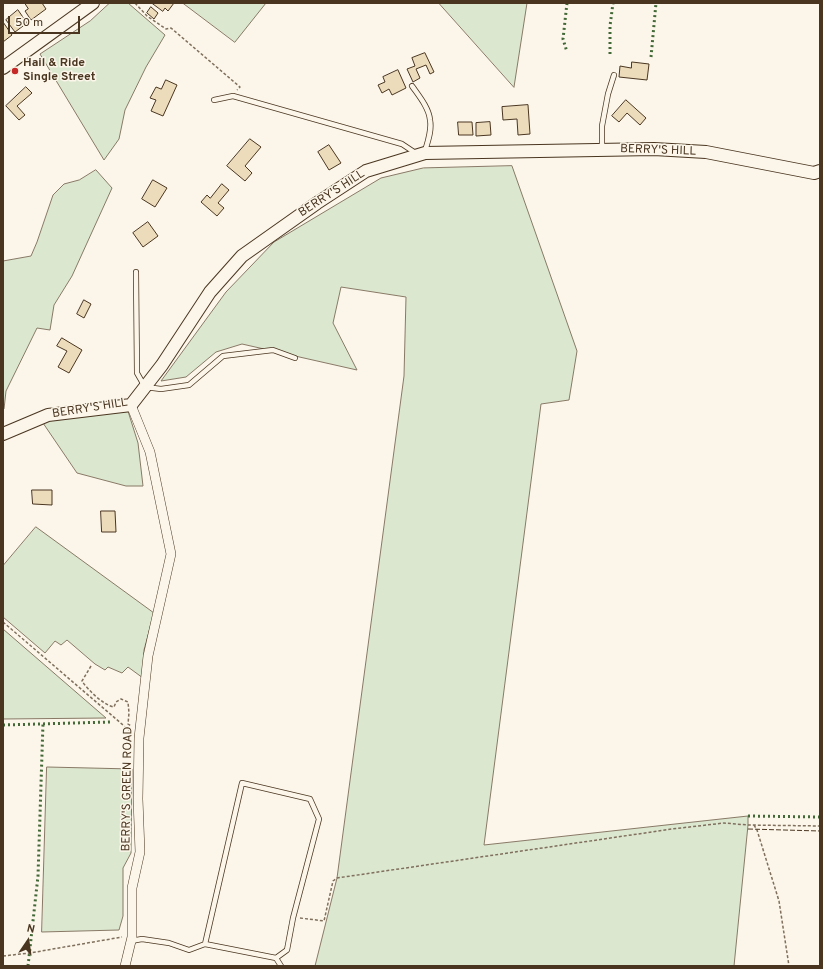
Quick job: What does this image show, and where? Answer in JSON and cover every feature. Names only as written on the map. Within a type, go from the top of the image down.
[{"type":"street","points":[[3,68],[93,3]]},
{"type":"street","name":"BERRY'S HILL","points":[[3,434],[48,415],[131,405],[162,365],[210,292],[242,256],[316,203],[366,170],[422,154],[654,149],[706,152],[814,172],[820,171]]},
{"type":"street","name":"BERRY'S GREEN ROAD","points":[[125,966],[132,939],[132,888],[140,852],[138,799],[139,734],[148,656],[171,554],[150,452],[131,405]]},
{"type":"lane","points":[[602,150],[602,126],[608,94],[614,74]]},
{"type":"lane","points":[[214,100],[233,96],[402,144],[422,154],[429,136],[431,126],[430,118],[427,109],[412,86]]},
{"type":"lane","points":[[136,272],[137,373],[145,387],[161,389],[189,385],[223,356],[273,350],[295,358]]},
{"type":"lane","points":[[205,944],[242,783],[310,799],[319,819],[293,918],[287,950],[276,958]]},
{"type":"lane","points":[[132,939],[170,943],[189,950],[205,944],[276,958],[281,966]]},
{"type":"path","points":[[135,3],[147,16],[166,29],[171,28],[240,87],[235,94]]},
{"type":"path","points":[[3,622],[139,734]]},
{"type":"path","points":[[91,666],[82,681],[86,687],[108,706],[114,707],[116,702],[121,699],[128,702],[128,724],[139,734]]},
{"type":"path","points":[[293,918],[324,921],[333,881],[337,878],[672,829],[724,823],[820,826]]},
{"type":"path","points":[[754,825],[757,830],[779,901],[789,966]]},
{"type":"path","points":[[3,956],[30,953],[124,936],[132,939]]},
{"type":"green space","points":[[110,3],[128,3],[165,35],[146,67],[125,110],[119,139],[104,160],[40,54],[90,21]]},
{"type":"green space","points":[[183,3],[266,3],[235,42]]},
{"type":"green space","points":[[439,3],[527,3],[514,87]]},
{"type":"green space","points":[[512,166],[577,351],[569,400],[541,404],[484,845],[748,816],[734,966],[315,966],[337,878],[404,376],[406,297],[341,287],[333,323],[357,370],[242,344],[216,352],[186,377],[161,381],[226,292],[274,242],[381,178],[423,168]]},
{"type":"green space","points":[[96,170],[112,188],[72,276],[54,305],[50,330],[37,328],[6,391],[3,410],[3,261],[31,256],[53,195],[64,184],[79,180]]},
{"type":"green space","points":[[127,408],[138,443],[143,486],[126,486],[77,473],[43,423],[60,417]]},
{"type":"green space","points":[[36,527],[154,613],[144,650],[143,678],[128,667],[122,673],[108,667],[105,670],[95,664],[67,640],[61,645],[55,641],[45,653],[3,617],[3,566]]},
{"type":"green space","points":[[3,629],[106,718],[3,719]]},
{"type":"green space","points":[[47,767],[132,769],[131,853],[123,868],[123,916],[119,930],[42,932]]},
{"type":"building","points":[[25,3],[42,3],[46,9],[31,20],[25,11],[28,9]]},
{"type":"building","points":[[152,3],[174,3],[168,11],[165,8],[163,11]]},
{"type":"building","points":[[151,7],[158,13],[154,19],[147,13]]},
{"type":"building","points":[[18,10],[27,23],[15,32],[6,20]]},
{"type":"building","points":[[3,22],[12,35],[3,42]]},
{"type":"building","points":[[425,53],[434,72],[430,74],[426,65],[416,69],[420,78],[413,82],[407,69],[415,66],[412,58]]},
{"type":"building","points":[[632,62],[649,64],[647,80],[619,77],[620,66],[631,68]]},
{"type":"building","points":[[398,70],[406,88],[392,95],[389,89],[382,93],[378,85],[385,82],[383,77]]},
{"type":"building","points":[[166,80],[177,85],[163,116],[151,111],[156,100],[150,98],[156,87],[161,89]]},
{"type":"building","points":[[26,87],[32,93],[17,106],[25,115],[19,120],[6,106]]},
{"type":"building","points":[[626,100],[646,118],[640,125],[627,113],[619,122],[612,116]]},
{"type":"building","points":[[528,105],[530,134],[518,135],[517,119],[503,120],[502,107]]},
{"type":"building","points":[[458,122],[472,122],[473,135],[459,135]]},
{"type":"building","points":[[490,122],[491,135],[476,136],[476,123]]},
{"type":"building","points":[[250,139],[261,147],[245,166],[252,173],[245,181],[227,166]]},
{"type":"building","points":[[329,145],[341,163],[329,170],[318,152]]},
{"type":"building","points":[[153,180],[167,188],[155,207],[142,199]]},
{"type":"building","points":[[222,184],[229,190],[218,203],[224,208],[217,216],[201,202],[207,195],[210,198]]},
{"type":"building","points":[[148,222],[158,236],[143,247],[133,233]]},
{"type":"building","points":[[84,300],[91,304],[84,318],[77,314]]},
{"type":"building","points":[[62,338],[82,350],[69,373],[58,367],[67,351],[57,346]]},
{"type":"building","points":[[32,490],[52,490],[52,505],[33,504]]},
{"type":"building","points":[[101,511],[115,511],[116,532],[102,532]]},
{"type":"hedge","points":[[567,3],[563,39],[567,52]]},
{"type":"hedge","points":[[610,54],[610,26],[613,3]]},
{"type":"hedge","points":[[651,57],[656,3]]},
{"type":"hedge","points":[[3,725],[110,722]]},
{"type":"hedge","points":[[28,966],[38,876],[43,723]]},
{"type":"hedge","points":[[748,816],[820,817]]},
{"type":"fence","points":[[748,829],[820,831]]},
{"type":"place","name":"Hail & Ride Single Street","points":[[15,71]]}]
